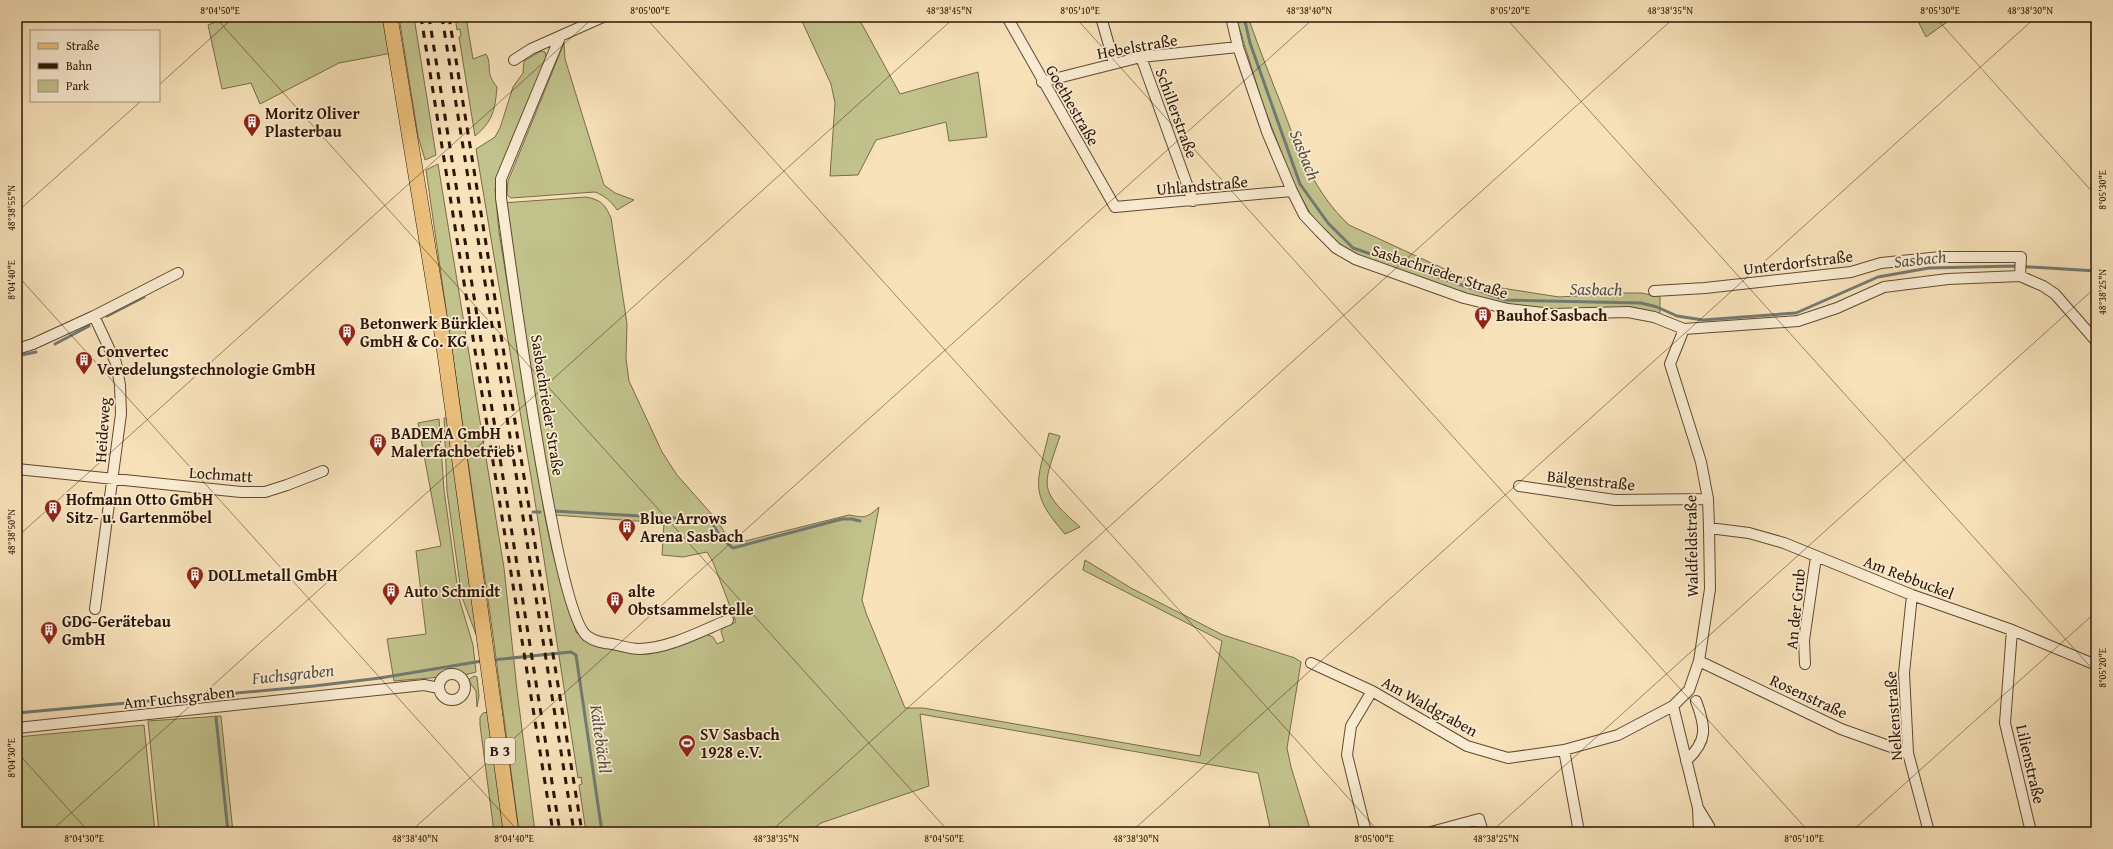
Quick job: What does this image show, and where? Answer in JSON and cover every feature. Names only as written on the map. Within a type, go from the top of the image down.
[{"type":"main road","name":"B 3","points":[[390,17],[444,339],[488,670],[512,832]]},
{"type":"street","points":[[514,60],[531,49],[603,17]]},
{"type":"street","name":"Goethestraße","points":[[1007,17],[1042,82],[1115,207]]},
{"type":"street","points":[[1101,17],[1114,63]]},
{"type":"street","name":"Sasbachrieder Straße","points":[[1231,17],[1238,47],[1267,132],[1304,215],[1336,248],[1362,262],[1464,298],[1508,309],[1552,314],[1628,312],[1654,317],[1684,329],[1798,321],[1837,308],[1884,287],[1948,279],[2020,274],[2055,294],[2096,341]]},
{"type":"street","name":"Sasbachrieder Straße","points":[[560,37],[501,179],[501,198],[540,457],[560,560],[575,615],[581,629],[587,636],[597,641],[639,649],[669,643],[728,620]]},
{"type":"street","name":"Hebelstraße","points":[[1042,82],[1140,57],[1238,47]]},
{"type":"street","name":"Schillerstraße","points":[[1140,57],[1193,201]]},
{"type":"street","name":"Uhlandstraße","points":[[1115,207],[1292,191]]},
{"type":"street","name":"Unterdorfstraße","points":[[1654,291],[1705,288],[1851,272],[1881,263],[1941,257],[2021,257],[2020,274]]},
{"type":"street","points":[[17,349],[33,344],[94,316],[178,272]]},
{"type":"street","name":"Heideweg","points":[[94,316],[116,362],[120,385],[121,414],[113,479]]},
{"type":"street","name":"Waldfeldstraße","points":[[1672,706],[1689,690],[1699,661],[1710,590],[1708,498],[1702,462],[1670,364],[1684,329]]},
{"type":"street","name":"Lochmatt","points":[[17,469],[241,492],[265,492],[323,470]]},
{"type":"street","points":[[95,609],[113,479]]},
{"type":"street","name":"Bälgenstraße","points":[[1519,486],[1615,500],[1708,498]]},
{"type":"street","name":"Am Rebbuckel","points":[[1709,528],[1749,533],[1784,543],[1912,595],[2012,630],[2096,666]]},
{"type":"street","name":"An der Grub","points":[[1804,664],[1804,640],[1816,557]]},
{"type":"street","name":"Nelkenstraße","points":[[1912,595],[1904,673],[1908,753],[1929,832]]},
{"type":"street","name":"Lilienstraße","points":[[2012,630],[2005,723],[2032,832]]},
{"type":"street","name":"Rosenstraße","points":[[1699,661],[1841,729],[1908,753]]},
{"type":"street","name":"Am Waldgraben","points":[[1311,663],[1372,691],[1471,747],[1508,758],[1564,750],[1618,735],[1672,706]]},
{"type":"street","name":"Am Fuchsgraben","points":[[17,728],[424,685],[439,688]]},
{"type":"street","points":[[1366,832],[1348,755],[1351,726],[1372,691]]},
{"type":"street","points":[[1686,761],[1698,750],[1704,736],[1700,711],[1696,701]]},
{"type":"street","points":[[1672,706],[1698,808],[1699,832]]},
{"type":"street","points":[[1564,750],[1579,832]]},
{"type":"street","points":[[1698,808],[1711,832]]},
{"type":"street","points":[[1431,832],[1479,819],[1483,832]]},
{"type":"green space","points":[[227,17],[386,17],[392,53],[339,63],[260,104],[251,83],[222,89],[208,25]]},
{"type":"green space","points":[[399,17],[414,17],[436,155],[425,160],[418,136]]},
{"type":"green space","points":[[455,17],[466,17],[473,59],[486,54],[489,62],[491,77],[497,87],[492,114],[486,125],[475,136],[459,37],[461,36],[460,29],[457,30]]},
{"type":"green space","points":[[800,17],[858,17],[900,94],[978,72],[987,137],[949,141],[946,122],[876,140],[858,175],[830,176],[835,103],[831,84]]},
{"type":"green space","points":[[1236,17],[1248,17],[1295,141],[1309,171],[1317,186],[1337,213],[1349,225],[1464,278],[1489,286],[1559,297],[1642,293],[1660,297],[1660,314],[1636,308],[1550,310],[1511,305],[1472,296],[1364,261],[1342,249],[1325,234],[1310,213],[1294,184],[1263,105]]},
{"type":"green space","points":[[1916,17],[1954,17],[1926,37]]},
{"type":"green space","points":[[564,43],[565,59],[604,185],[615,193],[634,200],[617,210],[608,199],[595,192],[511,198],[507,195],[508,181]]},
{"type":"green space","points":[[541,51],[545,52],[546,58],[541,75],[495,189],[499,232],[545,517],[552,550],[576,632],[586,641],[642,653],[706,634],[713,637],[717,644],[724,641],[721,631],[723,628],[736,622],[713,562],[707,552],[683,557],[662,555],[664,523],[554,515],[502,203],[586,197],[599,201],[607,209],[611,218],[627,324],[626,359],[629,381],[662,452],[677,475],[716,519],[725,533],[734,540],[745,541],[849,515],[859,517],[866,516],[879,507],[862,600],[905,708],[923,708],[1200,756],[1222,641],[1083,570],[1085,560],[1131,588],[1223,635],[1295,658],[1301,662],[1287,748],[1291,767],[1311,832],[1271,832],[1258,773],[920,714],[929,786],[821,823],[809,832],[586,832],[579,785],[582,784],[581,777],[578,778],[534,495],[476,149],[495,137],[500,128],[513,87],[523,73],[524,61]]},
{"type":"green space","points":[[438,164],[504,568],[517,690],[535,832],[519,832],[493,635],[426,170]]},
{"type":"green space","points":[[444,418],[447,418],[477,637],[463,600],[460,584],[447,491]]},
{"type":"green space","points":[[439,419],[444,490],[459,598],[473,645],[476,672],[465,675],[394,681],[387,639],[426,634],[416,551],[441,546],[418,423]]},
{"type":"green space","points":[[1049,433],[1060,436],[1048,477],[1050,495],[1056,504],[1080,527],[1065,534],[1045,508],[1039,486],[1041,464]]},
{"type":"green space","points":[[474,676],[477,677],[479,696],[477,707],[476,691],[468,680]]},
{"type":"green space","points":[[488,712],[506,832],[494,832],[480,725],[480,717],[483,713]]},
{"type":"green space","points":[[221,716],[233,832],[159,832],[148,721]]},
{"type":"green space","points":[[144,725],[155,832],[19,832],[17,737]]},
{"type":"waterway","name":"Sasbach","points":[[1244,17],[1250,43],[1300,184],[1328,223],[1353,248],[1506,300],[1641,303],[1657,307],[1677,316],[1703,320],[1796,313],[1878,277],[1929,268],[2014,266],[2096,271]]},
{"type":"waterway","points":[[107,316],[144,297]]},
{"type":"waterway","points":[[55,344],[89,326]]},
{"type":"waterway","points":[[17,356],[36,352]]},
{"type":"waterway","points":[[553,511],[710,520],[722,539],[733,548],[842,519],[860,521]]},
{"type":"waterway","points":[[533,512],[540,512]]},
{"type":"waterway","name":"Kältebächl","points":[[492,660],[571,652],[576,655],[602,832]]},
{"type":"waterway","name":"Fuchsgraben","points":[[17,713],[314,686],[380,678],[482,661]]},
{"type":"waterway","points":[[216,717],[228,832]]},
{"type":"railway","points":[[421,17],[553,832]]},
{"type":"railway","points":[[429,17],[560,832]]},
{"type":"railway","points":[[442,17],[574,832]]},
{"type":"railway","points":[[449,17],[582,832]]},
{"type":"place","name":"Moritz Oliver Plasterbau","points":[[252,137]]},
{"type":"place","name":"Bauhof Sasbach","points":[[1483,330]]},
{"type":"place","name":"Betonwerk Bürkle GmbH & Co. KG","points":[[347,347]]},
{"type":"place","name":"Convertec Veredelungstechnologie GmbH","points":[[84,375]]},
{"type":"place","name":"BADEMA GmbH Malerfachbetrieb","points":[[378,457]]},
{"type":"place","name":"Hofmann Otto GmbH Sitz- u. Gartenmöbel","points":[[53,523]]},
{"type":"place","name":"Blue Arrows Arena Sasbach","points":[[627,542]]},
{"type":"place","name":"DOLLmetall GmbH","points":[[195,590]]},
{"type":"place","name":"Auto Schmidt","points":[[391,606]]},
{"type":"place","name":"alte Obstsammelstelle","points":[[615,615]]},
{"type":"place","name":"GDG-Gerätebau GmbH","points":[[49,645]]},
{"type":"place","name":"SV Sasbach 1928 e.V.","points":[[687,758]]}]
